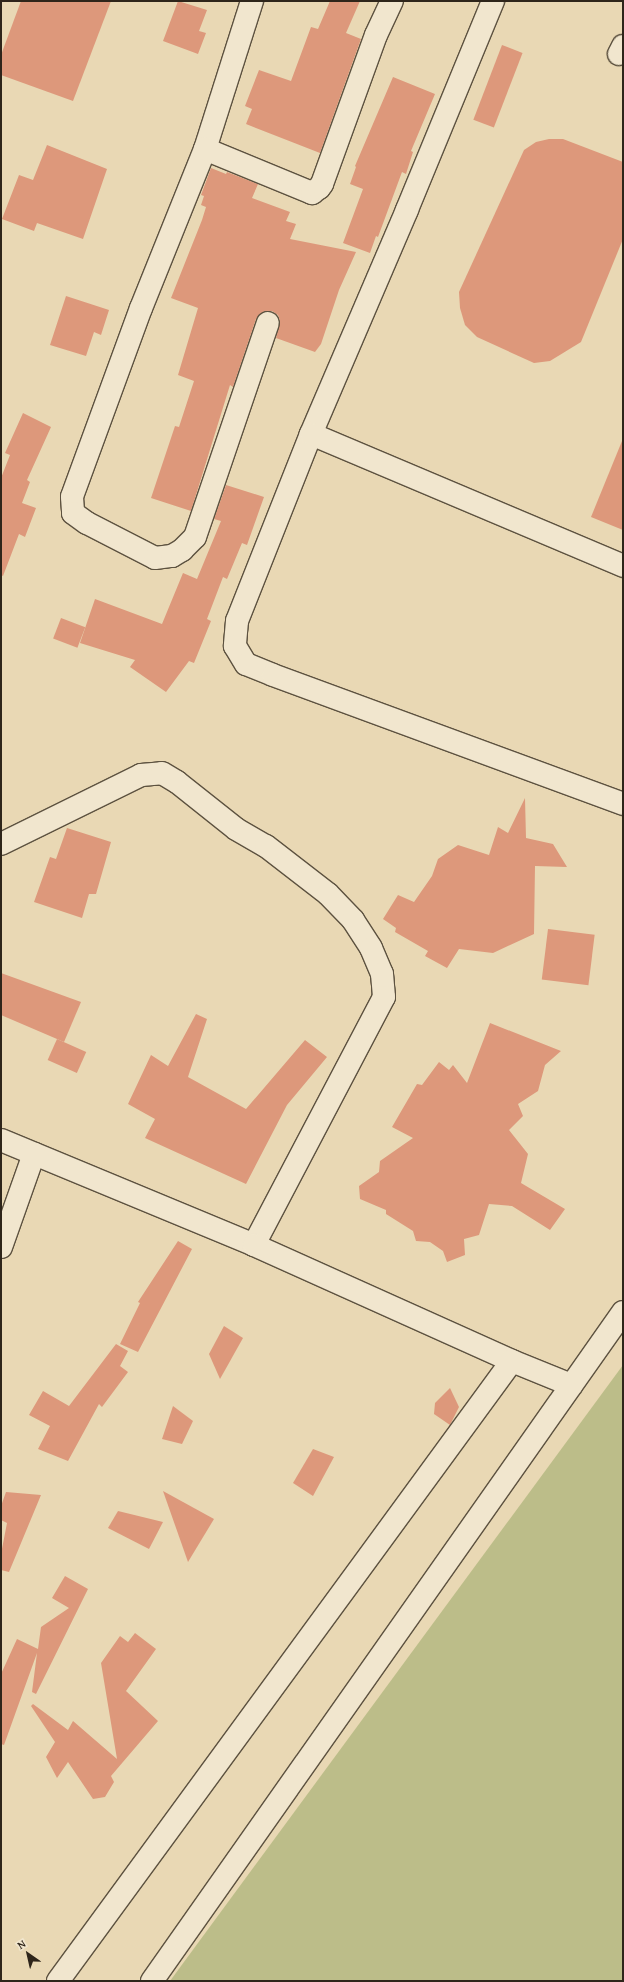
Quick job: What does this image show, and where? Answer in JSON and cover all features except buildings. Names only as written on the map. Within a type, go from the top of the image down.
[{"type":"street","points":[[252,1],[205,149],[141,308],[72,497],[73,513],[87,523],[155,558],[172,556],[182,550],[194,537],[268,323]]},
{"type":"street","points":[[205,149],[312,193],[319,188],[322,184],[376,35],[392,1]]},
{"type":"street","points":[[492,1],[407,210],[312,434],[237,621],[235,646],[246,664],[623,804]]},
{"type":"street","points":[[312,434],[623,566]]},
{"type":"street","points":[[1,844],[141,775],[162,773],[177,782],[236,829],[266,846],[328,894],[353,920],[371,948],[382,974],[384,997],[254,1245]]},
{"type":"street","points":[[1,1140],[254,1245],[512,1361],[571,1385]]},
{"type":"street","points":[[1,1247],[34,1154]]},
{"type":"street","points":[[152,1981],[623,1312]]},
{"type":"street","points":[[58,1981],[512,1361]]},
{"type":"green space","points":[[623,1365],[623,1981],[170,1981]]}]
